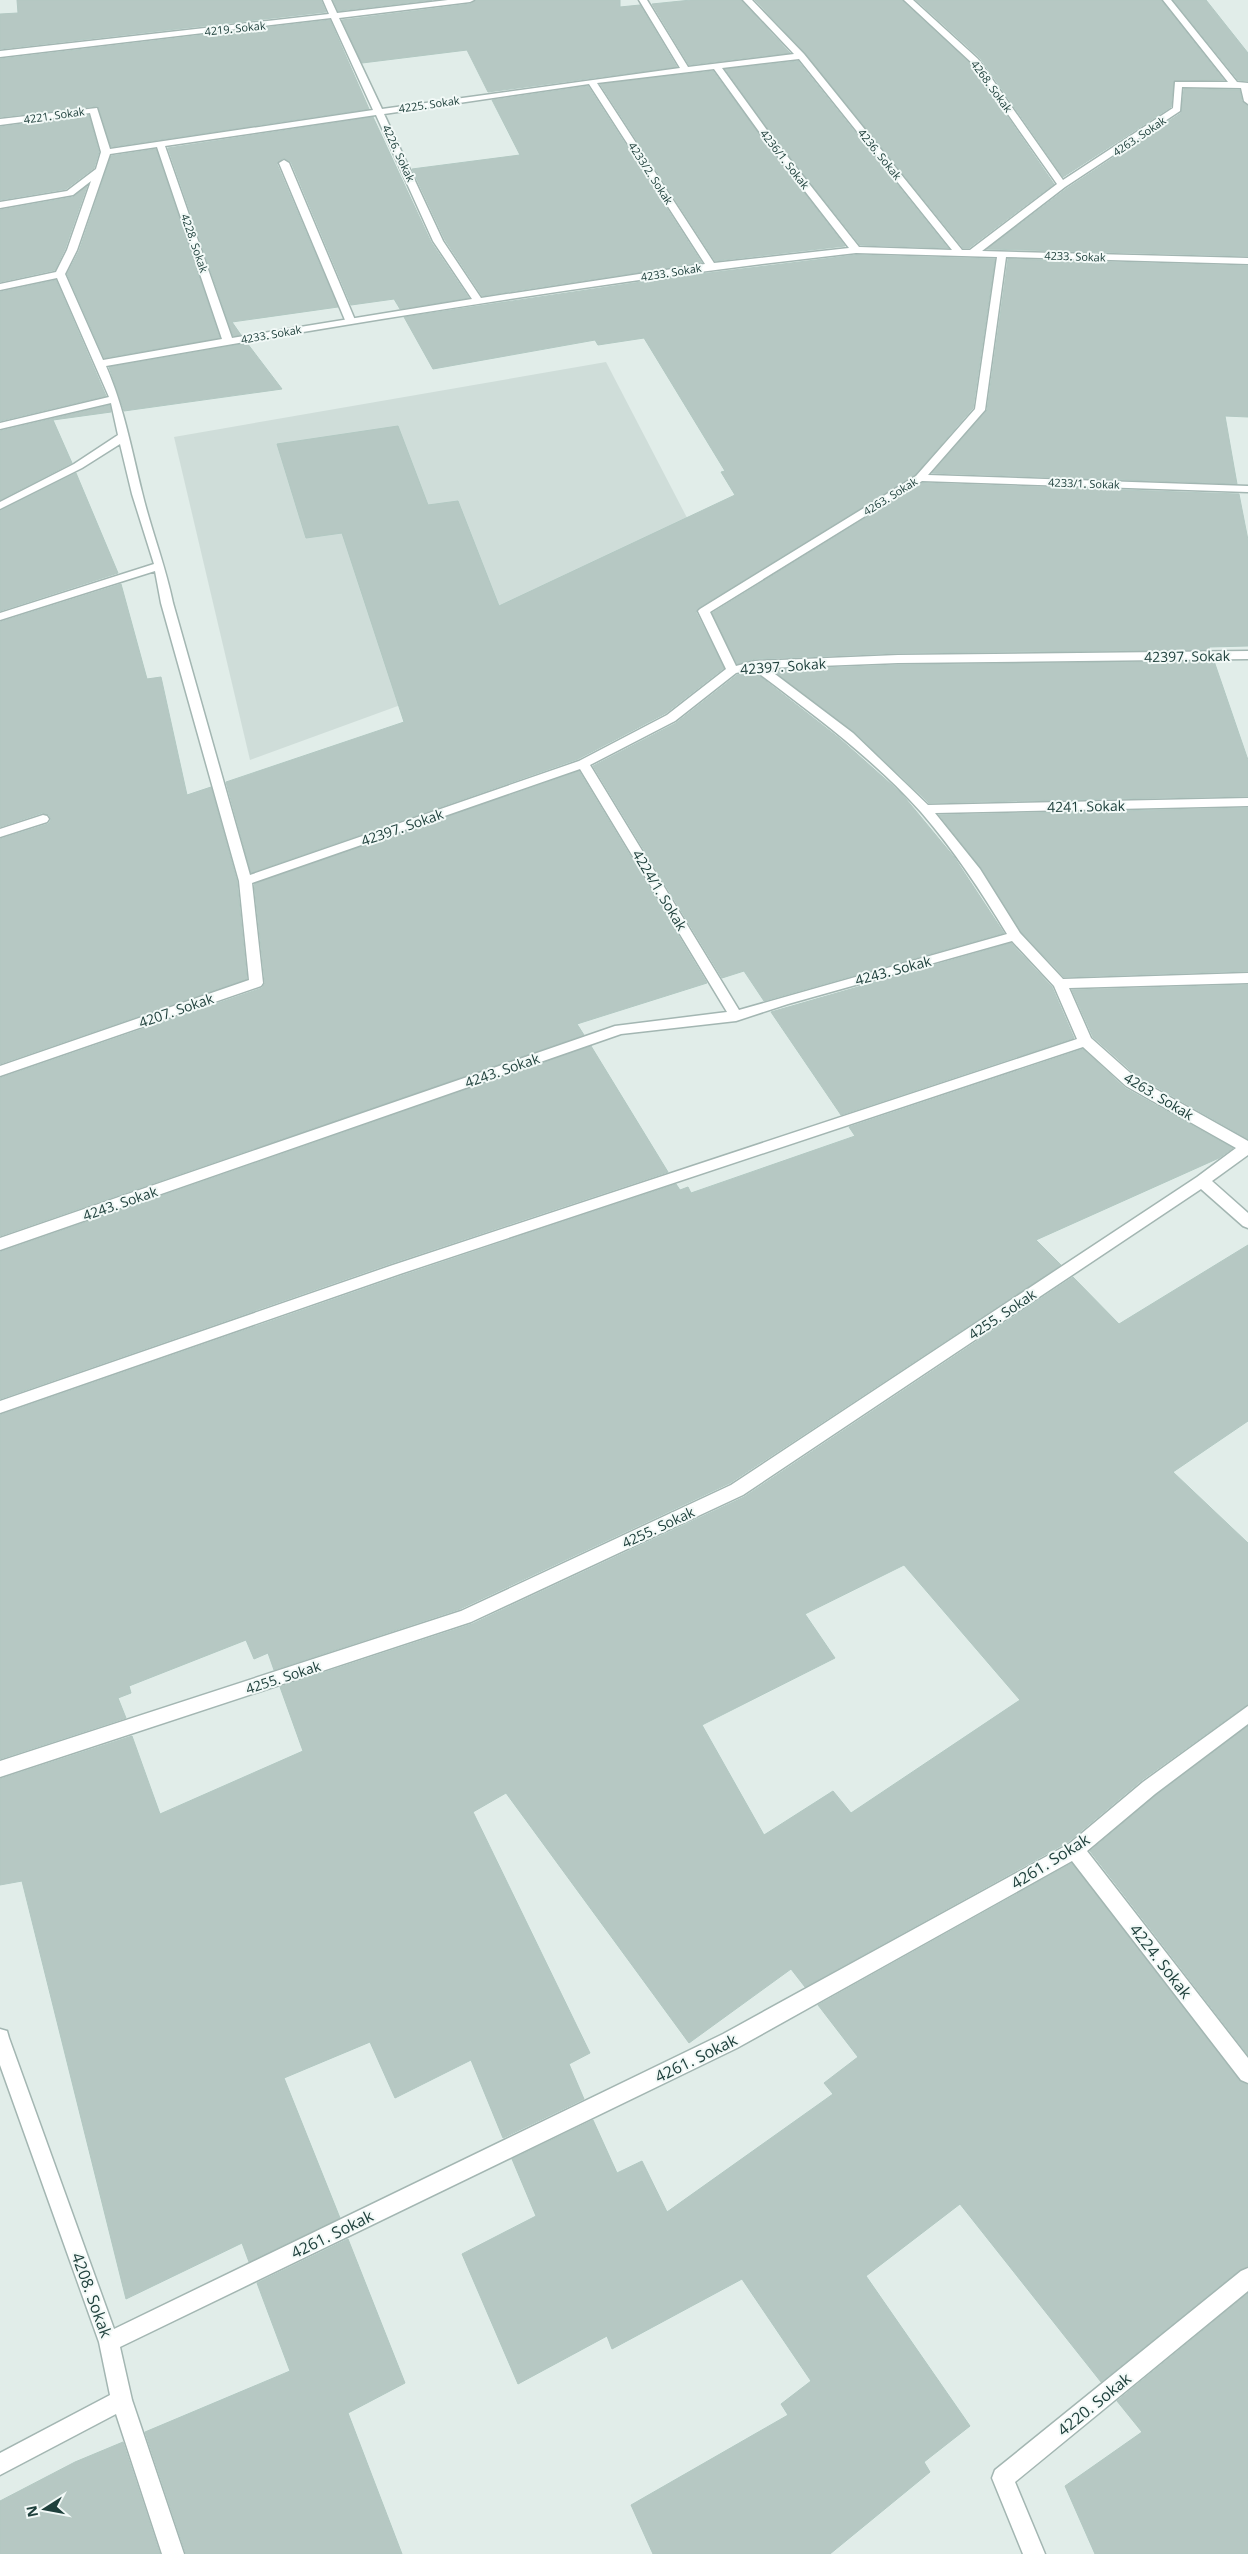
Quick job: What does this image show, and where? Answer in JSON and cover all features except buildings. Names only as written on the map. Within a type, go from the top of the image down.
[{"type":"street","name":"4226. Sokak","points":[[327,0],[438,241],[479,302]]},
{"type":"street","name":"4219. Sokak","points":[[0,54],[470,0]]},
{"type":"street","points":[[643,0],[686,70]]},
{"type":"street","points":[[747,0],[801,56]]},
{"type":"street","name":"4268. Sokak","points":[[908,0],[975,61],[1062,185]]},
{"type":"street","points":[[1168,0],[1233,83],[1246,85],[1248,101]]},
{"type":"street","name":"4225. Sokak","points":[[106,152],[591,81],[801,56]]},
{"type":"street","name":"4236. Sokak","points":[[801,56],[959,252]]},
{"type":"street","name":"4236/1. Sokak","points":[[716,66],[766,135],[856,250]]},
{"type":"street","name":"4233/2. Sokak","points":[[591,81],[711,266]]},
{"type":"street","name":"4263. Sokak","points":[[973,253],[1062,185],[1177,110],[1178,84],[1233,83]]},
{"type":"street","name":"4221. Sokak","points":[[0,122],[94,110],[106,152]]},
{"type":"street","name":"4228. Sokak","points":[[160,144],[228,342]]},
{"type":"street","points":[[60,274],[72,250],[106,152]]},
{"type":"street","points":[[284,163],[350,320]]},
{"type":"street","points":[[0,205],[70,193],[98,171]]},
{"type":"street","name":"4233. Sokak","points":[[100,364],[350,320],[711,266],[856,250],[1248,261]]},
{"type":"street","name":"4263. Sokak","points":[[732,670],[704,612],[920,478],[980,410],[989,335],[1002,254]]},
{"type":"street","points":[[0,286],[60,274]]},
{"type":"street","points":[[60,274],[115,399],[137,494],[160,566],[167,603],[245,881]]},
{"type":"street","points":[[0,426],[115,399]]},
{"type":"street","points":[[0,506],[78,466],[123,437]]},
{"type":"street","name":"4233/1. Sokak","points":[[920,478],[1248,489]]},
{"type":"street","points":[[0,617],[160,566]]},
{"type":"street","name":"42397. Sokak","points":[[245,881],[583,764],[671,718],[732,670],[755,665],[898,659],[1248,655]]},
{"type":"street","name":"4263. Sokak","points":[[755,665],[848,736],[925,809],[975,872],[1015,936],[1060,984],[1085,1041],[1131,1082],[1248,1147]]},
{"type":"street","name":"4224/1. Sokak","points":[[583,764],[736,1016]]},
{"type":"street","name":"4241. Sokak","points":[[925,809],[1248,802]]},
{"type":"street","points":[[0,832],[43,819]]},
{"type":"street","name":"4207. Sokak","points":[[0,1071],[256,983],[245,881]]},
{"type":"street","name":"4243. Sokak","points":[[0,1244],[620,1029],[736,1016],[785,1000],[1015,936]]},
{"type":"street","points":[[1060,984],[1248,978]]},
{"type":"street","points":[[0,1407],[395,1270],[1085,1041]]},
{"type":"street","name":"4255. Sokak","points":[[0,1769],[465,1617],[737,1490],[1202,1181],[1248,1147]]},
{"type":"street","points":[[1202,1181],[1248,1222]]},
{"type":"street","name":"4261. Sokak","points":[[109,2342],[730,2042],[1075,1850],[1149,1788],[1248,1714]]},
{"type":"street","name":"4224. Sokak","points":[[1075,1850],[1248,2073]]},
{"type":"street","name":"4208. Sokak","points":[[0,2038],[109,2342],[122,2400],[173,2554]]},
{"type":"street","name":"4220. Sokak","points":[[1034,2554],[1003,2478],[1248,2278]]},
{"type":"street","points":[[0,2464],[122,2400]]},
{"type":"shaded area","points":[[606,362],[723,587],[250,760],[174,437]]}]
